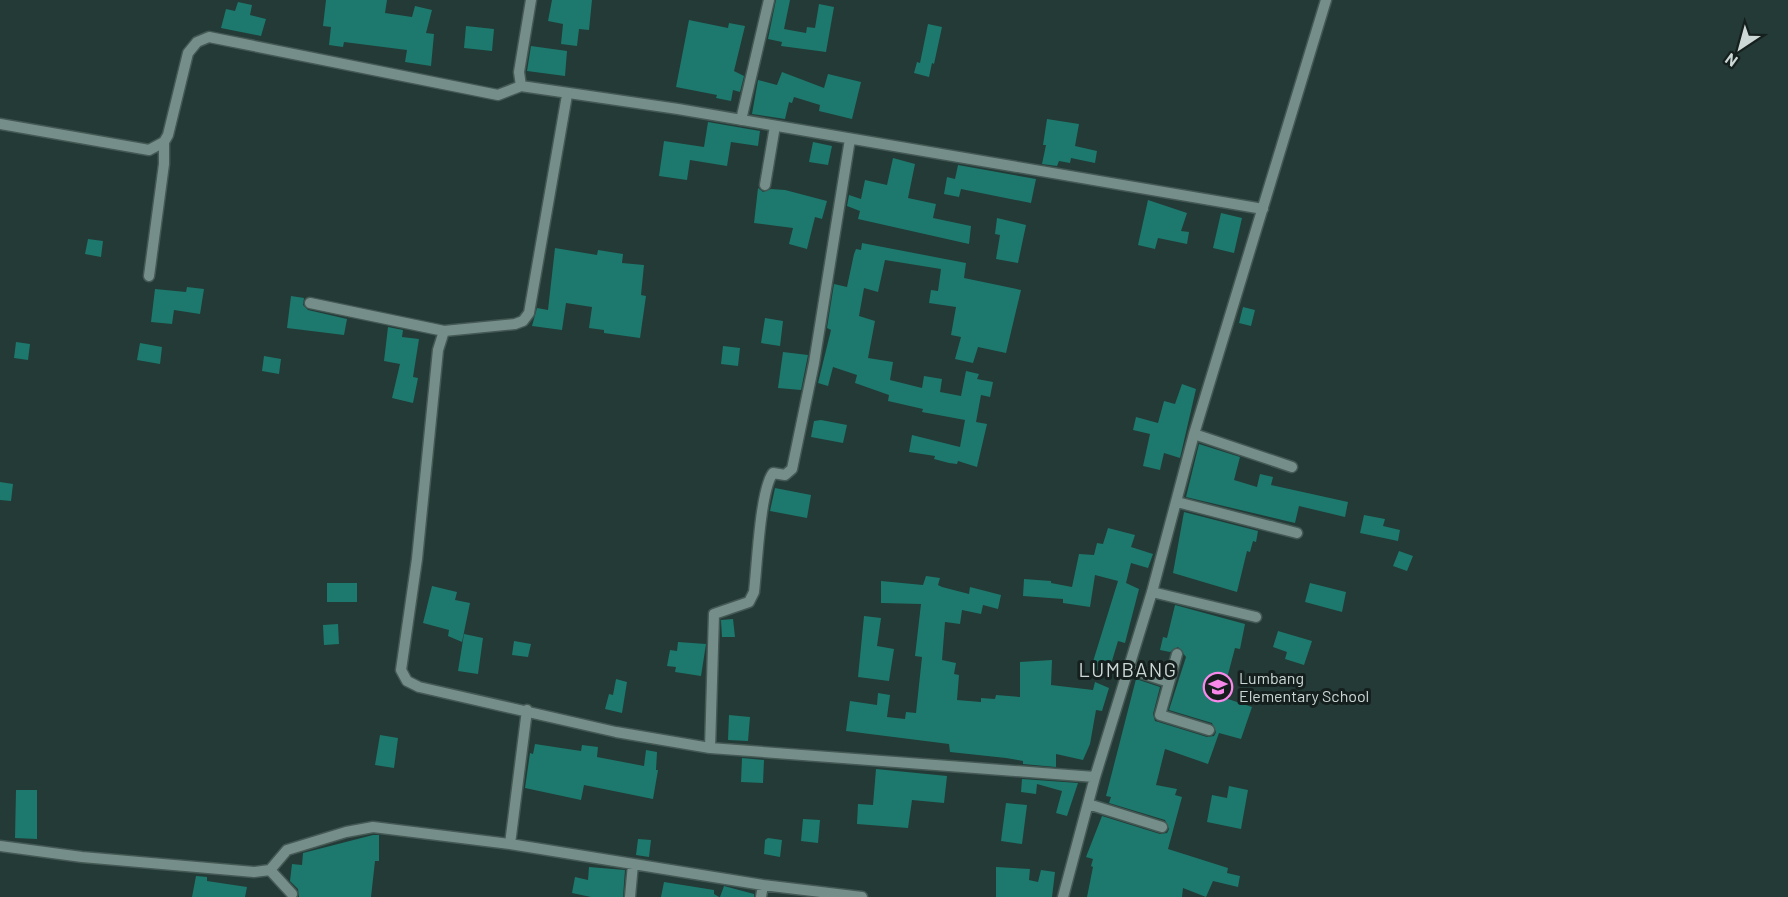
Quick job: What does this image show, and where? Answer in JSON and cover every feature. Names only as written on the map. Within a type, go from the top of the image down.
[{"type":"street","points":[[521,86],[519,72],[531,0]]},
{"type":"street","points":[[741,120],[769,0]]},
{"type":"street","points":[[1063,897],[1095,777],[1152,592],[1194,434],[1326,0]]},
{"type":"street","points":[[149,276],[164,164],[164,142],[188,53],[197,42],[209,38],[498,95],[521,86],[567,95],[741,120],[1263,209]]},
{"type":"street","points":[[310,303],[444,331],[515,324],[523,321],[529,313],[567,95]]},
{"type":"street","points":[[0,124],[149,150],[164,142]]},
{"type":"street","points":[[765,185],[775,126]]},
{"type":"street","points":[[710,748],[714,614],[749,602],[754,592],[765,496],[770,476],[773,473],[785,475],[792,470],[814,363],[850,139]]},
{"type":"street","points":[[444,331],[438,350],[417,559],[401,670],[407,681],[419,687],[616,732],[710,748],[1095,777]]},
{"type":"street","points":[[1194,434],[1292,467]]},
{"type":"street","points":[[1177,502],[1298,533]]},
{"type":"street","points":[[1152,592],[1256,617]]},
{"type":"street","points":[[1177,654],[1161,715],[1209,730]]},
{"type":"street","points":[[1129,669],[1169,682]]},
{"type":"street","points":[[510,844],[527,710]]},
{"type":"street","points":[[1088,804],[1162,826]]},
{"type":"street","points":[[0,846],[188,868],[254,872],[270,870],[286,850],[373,827],[510,844],[764,885],[862,897]]},
{"type":"street","points":[[630,897],[633,864]]},
{"type":"street","points":[[270,870],[292,894]]},
{"type":"street","points":[[761,897],[764,885]]},
{"type":"building","points":[[326,0],[387,0],[385,13],[412,17],[415,6],[432,10],[426,33],[434,34],[431,66],[405,62],[407,50],[344,42],[343,47],[329,45],[331,27],[323,26]]},
{"type":"building","points":[[552,0],[592,0],[589,30],[579,29],[577,46],[561,44],[563,24],[548,21]]},
{"type":"building","points":[[776,0],[790,0],[784,29],[806,33],[807,27],[815,28],[819,4],[834,7],[826,52],[781,46],[782,42],[768,39]]},
{"type":"building","points":[[238,2],[252,5],[250,15],[266,19],[261,36],[221,28],[226,9],[235,11]]},
{"type":"building","points":[[689,20],[728,28],[729,23],[745,26],[734,71],[744,76],[740,92],[733,90],[731,101],[716,98],[717,95],[676,87]]},
{"type":"building","points":[[928,24],[942,27],[929,77],[914,73],[917,62],[920,63]]},
{"type":"building","points":[[466,26],[494,29],[492,51],[464,48]]},
{"type":"building","points":[[531,46],[567,51],[565,76],[527,71]]},
{"type":"building","points":[[782,72],[824,88],[828,74],[861,82],[852,119],[819,111],[820,105],[794,97],[792,103],[789,102],[785,119],[752,114],[758,80],[777,85]]},
{"type":"building","points":[[1047,119],[1079,124],[1075,146],[1097,151],[1095,163],[1071,158],[1070,163],[1059,161],[1057,166],[1042,164],[1046,145],[1043,145]]},
{"type":"building","points":[[708,122],[760,131],[758,146],[731,142],[727,166],[690,160],[687,180],[659,176],[664,141],[704,147]]},
{"type":"building","points":[[813,142],[832,146],[828,165],[809,162]]},
{"type":"building","points":[[893,158],[915,164],[908,198],[936,204],[933,218],[971,226],[969,244],[858,219],[860,211],[847,206],[849,195],[861,199],[865,180],[887,185]]},
{"type":"building","points":[[958,165],[1036,179],[1031,203],[961,189],[959,197],[944,194],[947,177],[955,179]]},
{"type":"building","points":[[758,188],[763,192],[771,189],[785,190],[827,201],[822,219],[815,217],[807,249],[789,244],[793,228],[754,223]]},
{"type":"building","points":[[1148,200],[1187,213],[1181,231],[1189,232],[1187,244],[1158,238],[1155,249],[1138,245]]},
{"type":"building","points":[[1221,213],[1242,218],[1234,253],[1213,248]]},
{"type":"building","points":[[997,218],[1026,225],[1018,263],[996,259],[1000,235],[995,234]]},
{"type":"building","points":[[88,239],[103,241],[101,257],[85,254]]},
{"type":"building","points":[[862,243],[966,263],[964,278],[1021,290],[1006,353],[978,347],[973,363],[955,359],[961,337],[951,335],[956,307],[929,303],[931,290],[938,291],[941,269],[885,260],[878,292],[864,288],[859,316],[875,321],[868,358],[893,362],[890,380],[922,388],[924,376],[942,379],[940,392],[961,396],[966,371],[979,374],[977,379],[993,382],[990,397],[981,395],[976,422],[987,424],[977,467],[958,461],[957,464],[949,463],[934,459],[935,456],[909,452],[912,435],[960,447],[965,420],[922,412],[923,409],[888,401],[889,395],[855,383],[857,375],[833,367],[828,386],[818,383],[831,330],[827,328],[834,284],[847,287],[854,254],[856,249],[861,250]]},
{"type":"building","points":[[555,248],[597,255],[598,250],[623,254],[622,263],[644,265],[641,295],[646,296],[640,338],[604,333],[604,330],[589,328],[592,307],[566,303],[562,330],[532,326],[537,308],[548,310]]},
{"type":"building","points":[[187,287],[204,289],[200,314],[174,310],[172,324],[151,322],[155,289],[186,292]]},
{"type":"building","points":[[291,296],[304,298],[303,305],[308,310],[347,319],[344,335],[287,328]]},
{"type":"building","points":[[1243,307],[1255,310],[1251,326],[1239,323]]},
{"type":"building","points":[[765,318],[783,321],[780,346],[761,343]]},
{"type":"building","points":[[388,327],[403,330],[402,337],[419,339],[413,377],[418,378],[413,403],[392,398],[400,364],[384,361]]},
{"type":"building","points":[[16,342],[30,344],[28,360],[14,358]]},
{"type":"building","points":[[140,343],[162,347],[160,364],[137,360]]},
{"type":"building","points":[[723,346],[740,348],[738,366],[721,364]]},
{"type":"building","points":[[783,352],[808,355],[801,390],[778,388]]},
{"type":"building","points":[[264,356],[281,359],[279,374],[262,371]]},
{"type":"building","points":[[1182,384],[1196,389],[1180,458],[1164,453],[1160,470],[1143,466],[1150,434],[1133,430],[1136,417],[1158,423],[1164,401],[1175,404]]},
{"type":"building","points":[[821,420],[847,425],[843,443],[811,437],[814,421]]},
{"type":"building","points":[[1199,444],[1240,457],[1234,480],[1257,487],[1260,474],[1273,477],[1271,485],[1348,502],[1345,517],[1299,506],[1295,523],[1186,497]]},
{"type":"building","points":[[0,482],[13,484],[11,501],[0,500]]},
{"type":"building","points":[[775,488],[811,495],[807,518],[770,511]]},
{"type":"building","points":[[1184,512],[1258,531],[1256,542],[1253,541],[1250,552],[1247,551],[1237,592],[1173,573]]},
{"type":"building","points":[[1364,515],[1385,519],[1383,526],[1400,530],[1398,541],[1360,533]]},
{"type":"building","points":[[1108,528],[1135,535],[1131,547],[1153,554],[1148,568],[1131,563],[1126,583],[1139,589],[1125,643],[1118,641],[1108,674],[1091,668],[1118,581],[1095,575],[1090,607],[1063,603],[1063,599],[1023,596],[1024,579],[1051,581],[1051,583],[1072,587],[1079,554],[1094,555],[1097,543],[1103,544]]},
{"type":"building","points":[[1399,551],[1413,556],[1407,571],[1393,566]]},
{"type":"building","points":[[926,576],[940,578],[938,585],[942,587],[969,594],[970,587],[1001,595],[998,609],[983,605],[981,614],[962,610],[960,624],[945,622],[942,660],[956,663],[954,674],[959,675],[957,700],[981,702],[981,698],[995,699],[996,695],[1020,697],[1020,662],[1052,660],[1051,685],[1093,690],[1095,682],[1109,688],[1102,711],[1096,710],[1090,744],[1083,760],[1056,754],[1056,767],[1023,764],[1023,761],[1006,758],[950,752],[949,744],[846,731],[850,701],[877,705],[878,693],[890,695],[887,717],[905,719],[906,712],[916,713],[922,657],[915,656],[921,604],[881,603],[881,581],[923,585]]},
{"type":"building","points":[[327,583],[357,583],[357,602],[327,602]]},
{"type":"building","points":[[1310,583],[1346,592],[1342,612],[1305,602]]},
{"type":"building","points":[[432,586],[457,592],[455,600],[470,603],[462,642],[448,636],[449,630],[423,623]]},
{"type":"building","points":[[1175,605],[1245,624],[1240,649],[1235,648],[1222,697],[1252,707],[1241,739],[1219,733],[1208,764],[1165,749],[1156,785],[1177,789],[1175,795],[1182,797],[1168,849],[1228,868],[1227,873],[1240,876],[1238,887],[1213,881],[1206,897],[1183,888],[1182,897],[1087,897],[1093,859],[1086,857],[1102,816],[1160,834],[1167,833],[1169,829],[1165,820],[1109,803],[1111,797],[1106,796],[1136,679],[1160,687],[1153,714],[1155,721],[1207,737],[1214,736],[1216,732],[1212,723],[1169,710],[1186,657],[1178,647],[1170,652],[1160,650],[1163,637],[1167,638]]},
{"type":"building","points":[[864,616],[881,618],[877,646],[894,649],[889,681],[858,677]]},
{"type":"building","points":[[733,619],[735,637],[722,637],[721,620]]},
{"type":"building","points":[[338,624],[339,644],[324,645],[323,625]]},
{"type":"building","points":[[1278,631],[1312,641],[1304,665],[1285,659],[1287,652],[1273,647]]},
{"type":"building","points":[[464,634],[483,638],[478,674],[458,671]]},
{"type":"building","points":[[514,641],[531,644],[528,657],[512,655]]},
{"type":"building","points":[[678,642],[706,644],[701,676],[675,672],[676,667],[667,666],[670,650],[677,651]]},
{"type":"building","points":[[616,679],[627,682],[622,713],[605,709],[609,694],[613,695]]},
{"type":"building","points":[[729,715],[750,717],[748,741],[728,740]]},
{"type":"building","points":[[380,735],[398,738],[394,768],[375,765]]},
{"type":"building","points":[[535,744],[581,751],[582,745],[598,747],[597,757],[644,766],[646,750],[657,752],[656,770],[658,770],[653,799],[584,785],[581,800],[525,788],[530,753],[533,754]]},
{"type":"building","points":[[742,758],[764,760],[763,783],[741,782]]},
{"type":"building","points":[[876,769],[947,776],[944,803],[912,800],[908,828],[857,824],[858,804],[873,805]]},
{"type":"building","points":[[1022,779],[1078,783],[1067,816],[1056,813],[1062,791],[1037,784],[1036,794],[1021,792]]},
{"type":"building","points":[[1229,786],[1248,790],[1241,829],[1207,822],[1212,795],[1227,798]]},
{"type":"building","points":[[16,790],[37,790],[37,839],[15,838]]},
{"type":"building","points":[[1006,803],[1027,805],[1022,844],[1001,841]]},
{"type":"building","points":[[803,819],[820,820],[818,843],[801,841]]},
{"type":"building","points":[[379,835],[379,861],[375,861],[371,897],[299,897],[298,889],[290,881],[292,864],[302,865],[303,853]]},
{"type":"building","points":[[768,838],[782,840],[780,857],[764,854],[765,840]]},
{"type":"building","points":[[638,839],[651,840],[649,857],[636,855]]},
{"type":"building","points":[[589,867],[625,870],[623,897],[591,897],[572,893],[575,877],[588,880]]},
{"type":"building","points":[[996,867],[1030,869],[1029,880],[1038,882],[1041,870],[1055,872],[1052,897],[996,897]]},
{"type":"building","points":[[196,876],[207,877],[207,881],[247,887],[245,897],[192,897]]},
{"type":"building","points":[[664,882],[714,890],[714,894],[719,897],[661,897]]},
{"type":"building","points":[[724,886],[754,894],[754,897],[720,897]]},
{"type":"place","name":"Lumbang Elementary School","points":[[1218,687]]},
{"type":"district","name":"LUMBANG","points":[[1128,670]]}]
